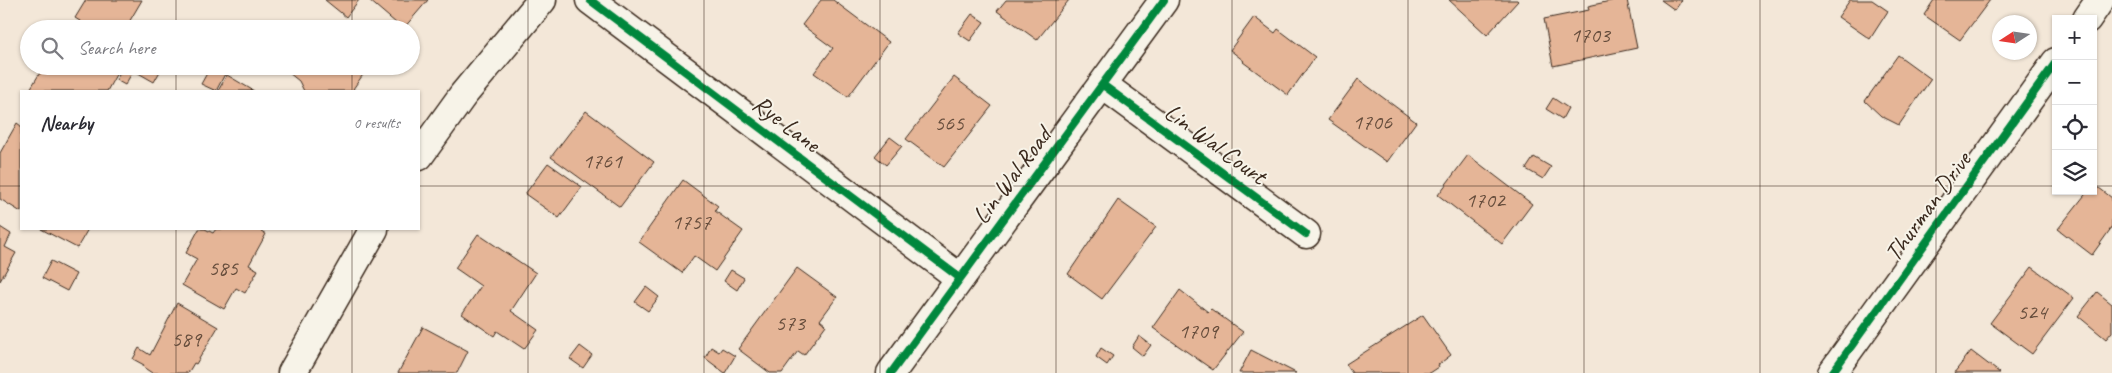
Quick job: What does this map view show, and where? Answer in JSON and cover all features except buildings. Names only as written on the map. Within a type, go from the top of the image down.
[{"type":"street","points":[[420,155],[463,96],[542,0]]},
{"type":"street","name":"Rye Lane","points":[[590,0],[960,278]]},
{"type":"street","name":"Lin Wal Road","points":[[891,373],[1164,0]]},
{"type":"street","points":[[2089,15],[2100,0]]},
{"type":"street","name":"Thurman Drive","points":[[1832,373],[2052,68]]},
{"type":"street","name":"Lin Wal Court","points":[[1103,85],[1306,234]]},
{"type":"street","points":[[292,373],[373,230]]},
{"type":"cycle path","points":[[590,0],[960,278]]},
{"type":"cycle path","points":[[891,373],[1164,0]]},
{"type":"cycle path","points":[[1832,373],[2052,68]]},
{"type":"cycle path","points":[[1103,85],[1306,234]]}]
